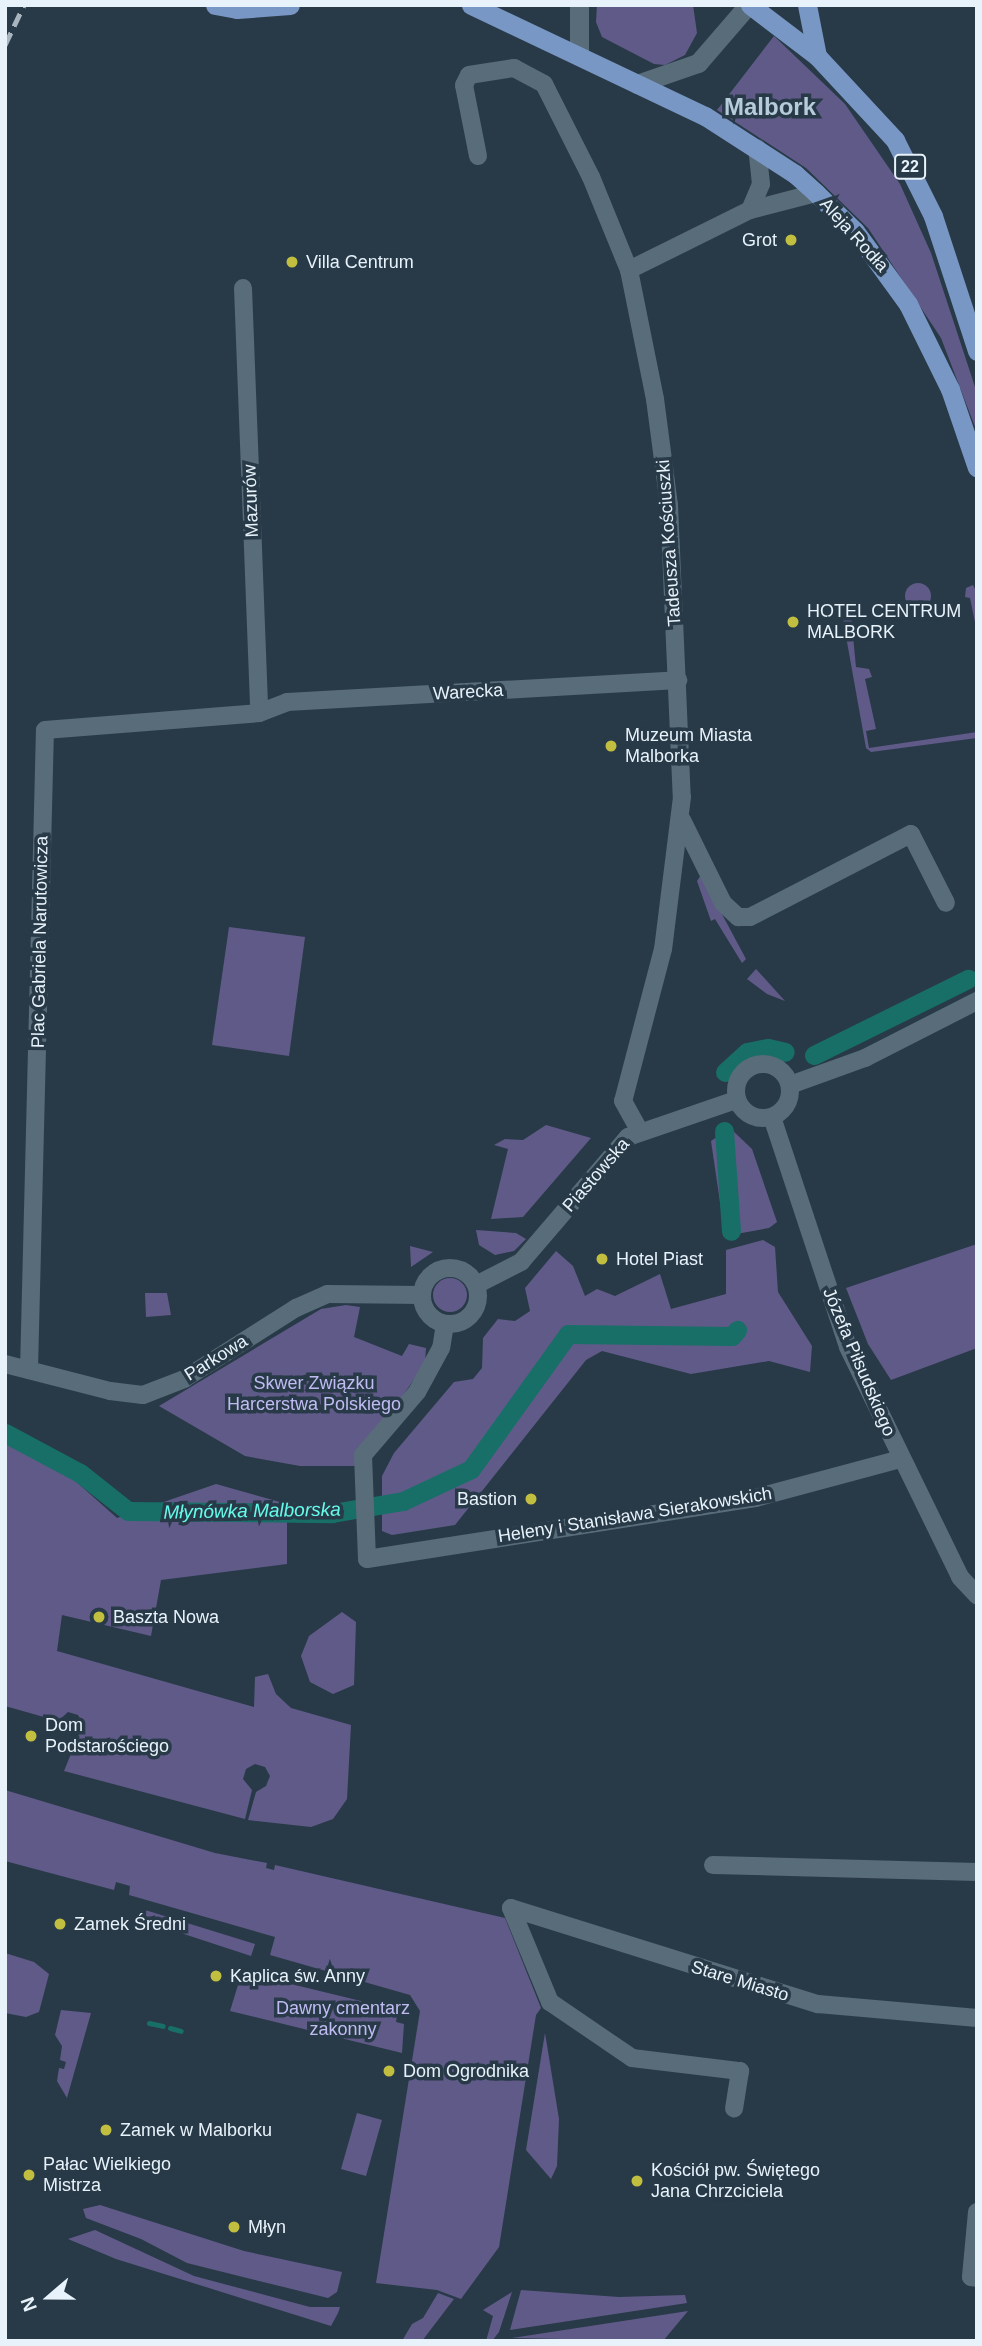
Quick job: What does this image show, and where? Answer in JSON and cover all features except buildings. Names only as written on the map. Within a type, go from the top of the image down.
[{"type":"main road","points":[[215,5],[237,9],[290,5]]},
{"type":"main road","name":"Aleja Rodła","points":[[471,5],[705,116],[757,148],[816,193],[855,231],[908,304],[950,389],[977,468]]},
{"type":"main road","points":[[579,5],[579,56]]},
{"type":"main road","points":[[637,85],[683,72],[711,49],[749,5]]},
{"type":"main road","name":"22","points":[[749,5],[817,56],[895,140],[920,185],[946,249],[977,351]]},
{"type":"main road","points":[[807,5],[817,56]]},
{"type":"street","name":"Tadeusza Kościuszki","points":[[478,156],[464,85],[469,75],[502,67],[526,72],[554,99],[629,270],[665,469],[678,680],[682,820],[663,949],[623,1101],[639,1130]]},
{"type":"street","points":[[750,210],[761,184],[757,148]]},
{"type":"street","points":[[629,270],[750,210],[816,193]]},
{"type":"street","name":"Mazurów","points":[[243,288],[260,713]]},
{"type":"street","name":"Warecka","points":[[260,713],[287,702],[678,680]]},
{"type":"street","name":"Plac Gabriela Narutowicza","points":[[29,1370],[45,730],[260,713]]},
{"type":"street","name":"Tadeusza Kościuszki","points":[[682,820],[723,903],[742,918],[911,834],[946,903]]},
{"type":"street","points":[[790,1086],[865,1058],[977,1001]]},
{"type":"street","points":[[755,1064],[779,1069],[790,1086],[785,1107],[772,1117],[750,1115],[736,1100],[737,1081],[755,1064]]},
{"type":"street","name":"Piastowska","points":[[476,1285],[521,1262],[619,1144],[639,1130],[736,1100]]},
{"type":"street","name":"Józefa Piłsudskiego","points":[[772,1117],[832,1304],[901,1459],[960,1577],[976,1597]]},
{"type":"street","points":[[444,1268],[467,1273],[476,1285],[474,1310],[462,1322],[445,1324],[430,1317],[422,1295],[426,1280],[444,1268]]},
{"type":"street","name":"Parkowa","points":[[5,1364],[110,1391],[154,1393],[327,1294],[422,1295]]},
{"type":"street","name":"Heleny i Stanisława Sierakowskich","points":[[445,1324],[432,1367],[363,1455],[360,1473],[366,1552],[755,1499],[901,1459]]},
{"type":"street","points":[[713,1865],[977,1872]]},
{"type":"street","name":"Stare Miasto","points":[[734,2109],[740,2071],[632,2058],[550,2002],[511,1908],[818,2004],[977,2018]]},
{"type":"street","points":[[977,2212],[971,2277],[977,2278]]},
{"type":"green space","points":[[597,5],[693,5],[697,33],[685,55],[665,65],[654,64],[602,37],[596,22]]},
{"type":"green space","points":[[774,36],[845,104],[900,184],[931,253],[977,393],[977,432],[941,338],[868,228],[806,168],[717,110]]},
{"type":"green space","points":[[918,583],[927,587],[931,596],[927,605],[918,609],[909,605],[905,596],[909,587]]},
{"type":"green space","points":[[973,585],[977,593],[977,632],[970,598],[965,597],[966,588]]},
{"type":"green space","points":[[850,605],[856,667],[869,669],[872,677],[865,679],[876,729],[866,731],[869,748],[977,732],[977,738],[871,752],[866,748],[842,614]]},
{"type":"green space","points":[[701,875],[746,959],[742,963],[715,919],[711,921],[697,881]]},
{"type":"green space","points":[[229,927],[305,937],[289,1056],[212,1045]]},
{"type":"green space","points":[[756,969],[785,1001],[767,994],[747,979]]},
{"type":"green space","points":[[546,1125],[591,1138],[523,1217],[491,1219],[508,1149],[494,1145],[505,1139],[523,1140]]},
{"type":"green space","points":[[730,1128],[752,1149],[777,1222],[769,1228],[725,1236],[711,1141]]},
{"type":"green space","points":[[476,1230],[516,1233],[526,1239],[514,1251],[495,1255],[479,1245]]},
{"type":"green space","points":[[763,1240],[775,1247],[778,1292],[812,1346],[810,1372],[769,1361],[691,1374],[602,1351],[586,1360],[455,1525],[392,1535],[382,1531],[382,1476],[394,1453],[454,1382],[473,1379],[482,1368],[483,1338],[498,1319],[515,1321],[530,1311],[525,1288],[556,1251],[573,1266],[585,1296],[597,1289],[615,1296],[660,1274],[671,1309],[726,1294],[726,1250]]},
{"type":"green space","points":[[977,1244],[977,1348],[891,1380],[868,1344],[846,1288]]},
{"type":"green space","points":[[410,1246],[433,1252],[411,1267]]},
{"type":"green space","points":[[450,1278],[462,1283],[467,1295],[462,1307],[450,1312],[438,1307],[433,1295],[438,1283]]},
{"type":"green space","points":[[145,1293],[167,1293],[171,1315],[146,1317]]},
{"type":"green space","name":"Skwer Związku Harcerstwa Polskiego","points":[[346,1305],[360,1307],[354,1337],[402,1356],[409,1344],[426,1348],[425,1363],[355,1466],[300,1466],[245,1456],[159,1406],[321,1309]]},
{"type":"green space","points":[[5,1442],[63,1470],[117,1518],[216,1484],[287,1504],[287,1564],[161,1580],[151,1636],[62,1615],[57,1651],[254,1707],[255,1677],[268,1674],[276,1694],[291,1708],[351,1725],[347,1799],[333,1819],[311,1827],[248,1820],[256,1792],[266,1786],[270,1776],[265,1767],[255,1764],[246,1769],[243,1779],[252,1790],[245,1819],[64,1771],[83,1724],[78,1715],[68,1712],[58,1721],[5,1706]]},
{"type":"green space","points":[[342,1612],[356,1622],[354,1685],[333,1694],[310,1682],[301,1656],[309,1636]]},
{"type":"green space","points":[[5,1790],[215,1853],[267,1863],[266,1868],[274,1870],[275,1865],[505,1918],[541,2008],[536,2015],[499,2247],[461,2299],[437,2290],[376,2283],[420,2011],[410,1995],[270,1955],[275,1937],[129,1895],[130,1886],[116,1882],[114,1890],[5,1861]]},
{"type":"green space","points":[[145,1910],[255,1944],[251,1956],[138,1919]]},
{"type":"green space","points":[[5,1953],[34,1962],[49,1974],[39,2012],[26,2017],[5,2013]]},
{"type":"green space","name":"Dawny cmentarz zakonny","points":[[242,1972],[398,2010],[396,2022],[404,2024],[402,2053],[230,2011]]},
{"type":"green space","points":[[61,2010],[91,2013],[67,2098],[57,2081],[59,2068],[64,2069],[66,2062],[60,2060],[62,2046],[55,2035]]},
{"type":"green space","points":[[545,2033],[559,2119],[557,2166],[551,2179],[526,2150]]},
{"type":"green space","points":[[357,2113],[382,2120],[366,2176],[341,2169]]},
{"type":"green space","points":[[100,2205],[244,2251],[342,2272],[337,2292],[328,2298],[187,2263],[141,2239],[86,2218],[83,2209]]},
{"type":"green space","points":[[95,2230],[194,2276],[310,2307],[340,2307],[331,2326],[116,2259],[68,2239]]},
{"type":"green space","points":[[521,2290],[619,2297],[685,2295],[687,2303],[510,2330]]},
{"type":"green space","points":[[512,2292],[499,2332],[492,2341],[486,2341],[493,2316],[483,2310]]},
{"type":"green space","points":[[438,2293],[454,2299],[422,2341],[402,2341],[412,2324],[423,2318]]},
{"type":"green space","points":[[688,2311],[663,2341],[512,2338]]},
{"type":"waterway","name":"Młynówka Malborska","points":[[814,1055],[968,979]]},
{"type":"waterway","name":"Młynówka Malborska","points":[[725,1072],[747,1052],[768,1048],[785,1052]]},
{"type":"waterway","name":"Młynówka Malborska","points":[[724,1131],[731,1231]]},
{"type":"waterway","name":"Młynówka Malborska","points":[[5,1433],[80,1473],[128,1511],[332,1513],[403,1501],[471,1469],[568,1334],[732,1336],[737,1330]]},
{"type":"waterway","points":[[149,2023],[163,2026]]},
{"type":"waterway","points":[[170,2028],[181,2031]]},
{"type":"railway","points":[[5,45],[24,5]]},
{"type":"place","name":"Grot","points":[[791,240]]},
{"type":"place","name":"Villa Centrum","points":[[292,262]]},
{"type":"place","name":"HOTEL CENTRUM MALBORK","points":[[793,622]]},
{"type":"place","name":"Muzeum Miasta Malborka","points":[[611,746]]},
{"type":"place","name":"Hotel Piast","points":[[602,1259]]},
{"type":"place","name":"Bastion","points":[[531,1499]]},
{"type":"place","name":"Baszta Nowa","points":[[99,1617]]},
{"type":"place","name":"Dom Podstarościego","points":[[31,1736]]},
{"type":"place","name":"Zamek Średni","points":[[60,1924]]},
{"type":"place","name":"Kaplica św. Anny","points":[[216,1976]]},
{"type":"place","name":"Dom Ogrodnika","points":[[389,2071]]},
{"type":"place","name":"Zamek w Malborku","points":[[106,2130]]},
{"type":"place","name":"Pałac Wielkiego Mistrza","points":[[29,2175]]},
{"type":"place","name":"Kościół pw. Świętego Jana Chrzciciela","points":[[637,2181]]},
{"type":"place","name":"Młyn","points":[[234,2227]]},
{"type":"district","name":"Malbork","points":[[770,107]]}]
